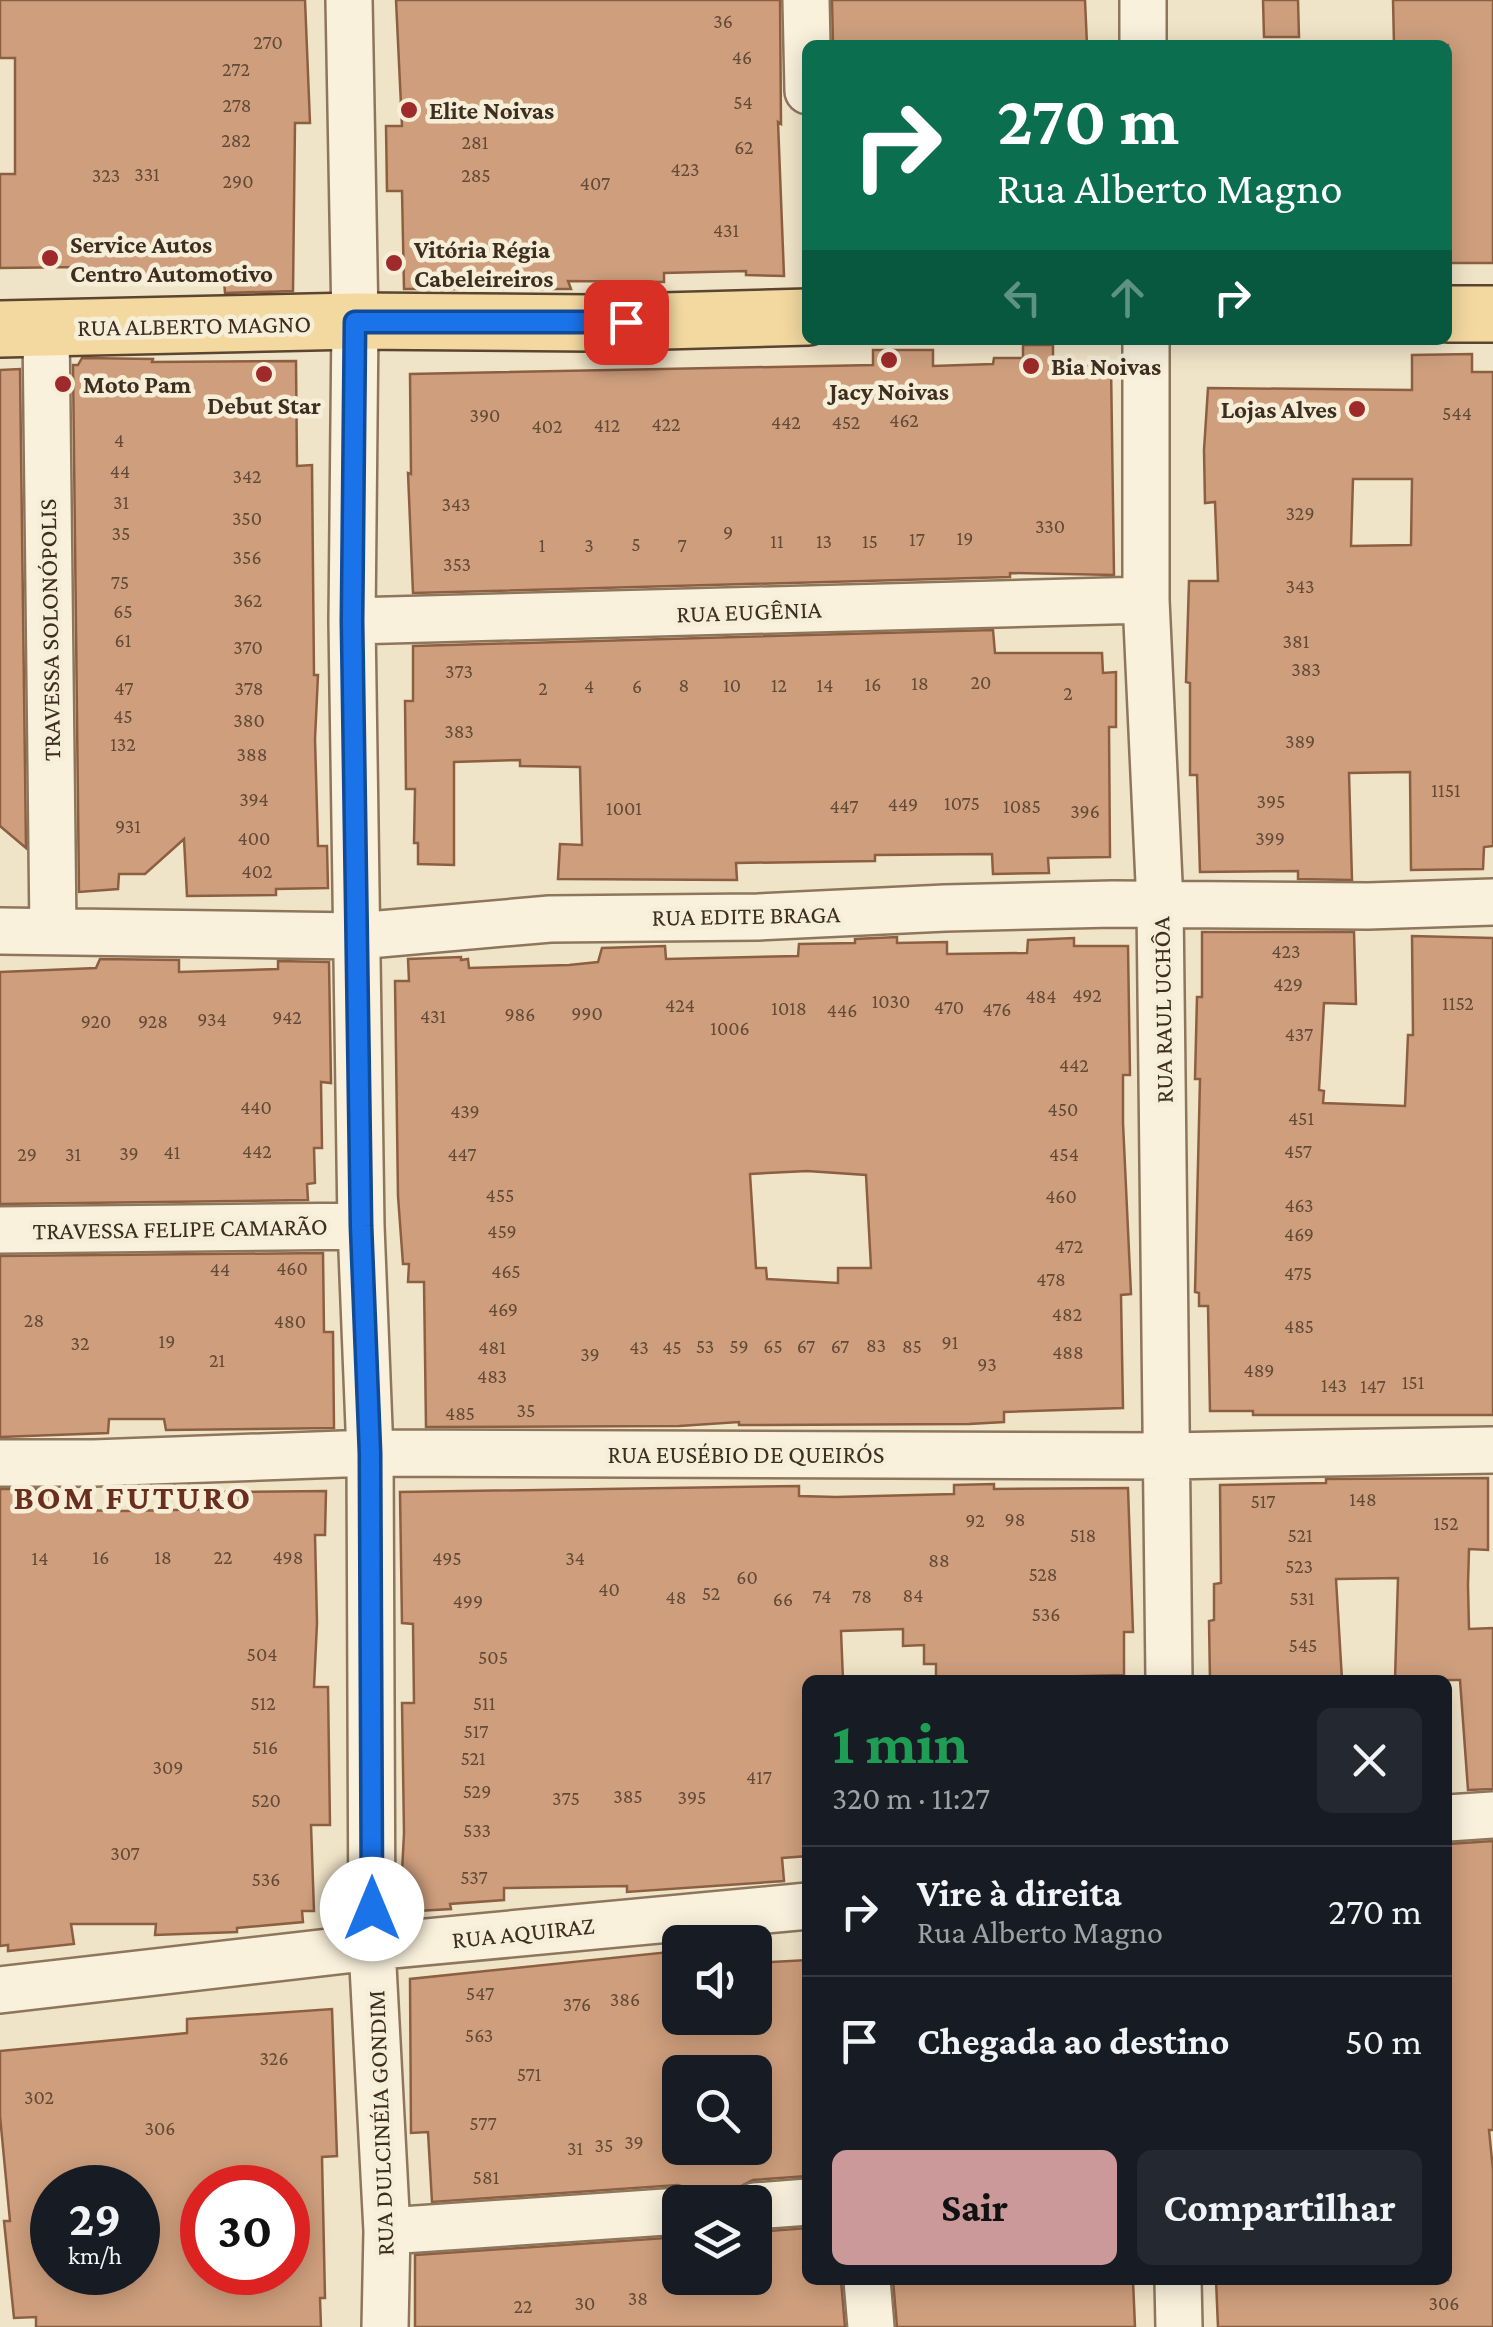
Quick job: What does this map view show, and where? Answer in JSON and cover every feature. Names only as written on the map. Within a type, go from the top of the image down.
[{"type":"main road","points":[[1452,314],[1493,314]]},
{"type":"main road","name":"RUA ALBERTO MAGNO","points":[[23,329],[802,317]]},
{"type":"street","name":"RUA DULCINÉIA GONDIM","points":[[349,0],[355,322],[352,621],[361,1226],[370,1453],[372,1947],[387,2231],[385,2327]]},
{"type":"street","points":[[806,0],[807,40]]},
{"type":"street","points":[[1142,0],[1143,40]]},
{"type":"street","name":"TRAVESSA SOLONÓPOLIS","points":[[23,329],[53,931]]},
{"type":"street","name":"RUA RAUL UCHÔA","points":[[1146,345],[1146,600],[1160,904],[1170,1675]]},
{"type":"street","name":"RUA EUGÊNIA","points":[[352,621],[1146,600]]},
{"type":"street","name":"RUA EDITE BRAGA","points":[[0,930],[357,936],[550,919],[758,918],[945,908],[1160,904],[1368,906],[1493,902]]},
{"type":"street","name":"TRAVESSA FELIPE CAMARÃO","points":[[0,1230],[361,1226]]},
{"type":"street","name":"RUA EUSÉBIO DE QUEIRÓS","points":[[0,1463],[94,1464],[370,1453],[1168,1456],[1493,1450]]},
{"type":"street","points":[[1452,1818],[1493,1815]]},
{"type":"street","name":"RUA AQUIRAZ","points":[[0,1990],[372,1947],[802,1907]]},
{"type":"street","points":[[772,2205],[802,2202]]},
{"type":"street","points":[[387,2231],[662,2212]]},
{"type":"street","points":[[867,2285],[871,2327]]},
{"type":"street","points":[[1178,2285],[1179,2327]]},
{"type":"building","points":[[0,0],[305,0],[310,123],[295,123],[293,291],[225,293],[224,280],[83,276],[83,267],[0,268],[0,174],[15,174],[15,58],[0,58]]},
{"type":"building","points":[[396,0],[780,0],[781,124],[778,122],[784,276],[746,275],[746,271],[664,273],[664,282],[568,281],[571,289],[404,289],[402,191],[387,191],[386,126],[402,126]]},
{"type":"building","points":[[832,0],[1085,0],[1087,40],[833,40]]},
{"type":"building","points":[[1263,0],[1298,0],[1299,37],[1264,37]]},
{"type":"building","points":[[1393,0],[1493,0],[1493,263],[1452,263],[1452,40],[1394,40]]},
{"type":"building","points":[[1023,345],[1053,345],[1053,367],[1111,365],[1114,575],[1010,573],[1010,577],[413,593],[408,473],[411,474],[410,374],[873,365],[873,350],[933,350],[933,366],[993,364],[994,358],[1023,358]]},
{"type":"building","points":[[1472,354],[1472,372],[1493,372],[1493,846],[1484,847],[1483,869],[1411,870],[1410,772],[1349,773],[1352,880],[1298,879],[1298,871],[1200,872],[1197,775],[1190,775],[1190,683],[1186,682],[1189,581],[1218,581],[1215,502],[1205,503],[1208,388],[1412,390],[1412,355]],"holes":[[[1353,479],[1412,479],[1411,545],[1351,546]]]},
{"type":"building","points":[[82,358],[153,359],[152,362],[296,361],[297,466],[312,465],[318,846],[327,846],[328,888],[276,889],[276,895],[187,896],[184,839],[145,874],[119,874],[118,889],[79,892],[73,365],[78,365]]},
{"type":"building","points":[[20,369],[26,848],[0,826],[0,370]]},
{"type":"building","points":[[993,630],[995,653],[1102,653],[1103,673],[1116,672],[1116,727],[1109,727],[1110,857],[1048,858],[1049,873],[993,874],[992,854],[875,855],[875,861],[736,863],[737,880],[558,879],[560,844],[582,845],[580,767],[520,766],[520,760],[454,762],[454,865],[418,864],[418,843],[414,843],[415,789],[406,789],[405,701],[413,701],[413,646]]},
{"type":"building","points":[[1202,932],[1354,932],[1356,1004],[1324,1003],[1319,1090],[1324,1091],[1323,1103],[1405,1106],[1408,1035],[1413,1035],[1412,936],[1493,938],[1493,1415],[1253,1415],[1253,1411],[1210,1411],[1208,1306],[1199,1306],[1199,1293],[1195,1292],[1200,1079],[1195,1079],[1197,997],[1202,997]]},
{"type":"building","points":[[897,937],[897,943],[947,942],[947,954],[1027,953],[1028,940],[1074,938],[1074,946],[1128,946],[1130,1075],[1123,1075],[1123,1123],[1131,1294],[1121,1295],[1123,1408],[1004,1412],[1004,1422],[969,1424],[739,1422],[679,1426],[426,1427],[424,1282],[408,1282],[409,1264],[403,1264],[398,1196],[395,981],[409,981],[408,959],[461,957],[468,959],[469,968],[569,965],[598,962],[602,948],[665,946],[666,959],[798,956],[799,944],[855,943],[855,939]],"holes":[[[807,1171],[866,1175],[871,1268],[838,1268],[838,1283],[767,1279],[766,1268],[756,1268],[750,1174]]]},
{"type":"building","points":[[100,959],[179,960],[179,972],[278,969],[278,961],[329,962],[331,1083],[321,1082],[322,1148],[314,1148],[315,1183],[307,1184],[308,1200],[0,1204],[0,972],[96,968]]},
{"type":"building","points":[[323,1253],[324,1332],[333,1332],[334,1428],[166,1430],[164,1419],[109,1419],[108,1433],[0,1437],[0,1256]]},
{"type":"building","points":[[1488,1478],[1488,1550],[1469,1549],[1468,1585],[1469,1629],[1493,1628],[1493,1789],[1468,1790],[1460,1680],[1452,1680],[1452,1675],[1395,1675],[1398,1578],[1336,1579],[1342,1675],[1210,1675],[1209,1621],[1214,1620],[1214,1584],[1221,1583],[1220,1485],[1326,1483],[1326,1479]]},
{"type":"building","points":[[994,1484],[994,1489],[1128,1488],[1133,1632],[1124,1632],[1124,1675],[936,1675],[936,1664],[924,1664],[924,1645],[903,1646],[903,1629],[841,1631],[843,1675],[802,1675],[802,1856],[782,1858],[784,1881],[627,1892],[627,1886],[504,1888],[504,1900],[400,1912],[404,1833],[402,1703],[414,1703],[413,1624],[402,1623],[400,1492],[799,1486],[799,1496],[836,1497],[954,1494],[954,1485]]},
{"type":"building","points":[[0,1489],[53,1489],[53,1494],[70,1493],[70,1510],[123,1511],[223,1509],[222,1492],[326,1491],[325,1535],[315,1535],[314,1687],[328,1687],[330,1825],[311,1825],[314,1911],[302,1911],[303,1922],[237,1928],[237,1932],[155,1935],[156,1924],[71,1924],[74,1944],[8,1951],[8,1945],[0,1946]]},
{"type":"building","points":[[1493,1841],[1493,2130],[1489,2130],[1493,2170],[1493,2327],[1218,2327],[1216,2285],[1452,2285],[1452,1844]]},
{"type":"building","points":[[662,1953],[662,2035],[772,2035],[772,1962],[802,1960],[802,2176],[753,2180],[743,2185],[662,2185],[432,2202],[428,2132],[411,2133],[410,1979]]},
{"type":"building","points":[[332,2009],[337,2156],[322,2157],[325,2298],[320,2298],[321,2327],[36,2327],[36,2317],[14,2318],[4,2221],[10,2221],[0,2116],[0,2051],[187,2033],[187,2019]]},
{"type":"building","points":[[802,2228],[802,2285],[841,2285],[845,2327],[415,2327],[415,2255],[662,2238],[662,2295],[772,2295],[772,2231]]},
{"type":"building","points":[[893,2285],[1133,2285],[1135,2327],[897,2327]]},
{"type":"place","name":"Elite Noivas","points":[[409,110]]},
{"type":"place","name":"Service Autos Centro Automotivo","points":[[50,258]]},
{"type":"place","name":"Vitória Régia Cabeleireiros","points":[[394,263]]},
{"type":"place","name":"Jacy Noivas","points":[[889,360]]},
{"type":"place","name":"Bia Noivas","points":[[1031,366]]},
{"type":"place","name":"Debut Star","points":[[264,374]]},
{"type":"place","name":"Moto Pam","points":[[63,384]]},
{"type":"place","name":"Lojas Alves","points":[[1357,409]]},
{"type":"district","name":"BOM FUTURO","points":[[133,1497]]},
{"type":"route","points":[[372,1909],[370,1453],[361,1226],[352,621],[355,322],[626,322]]}]
